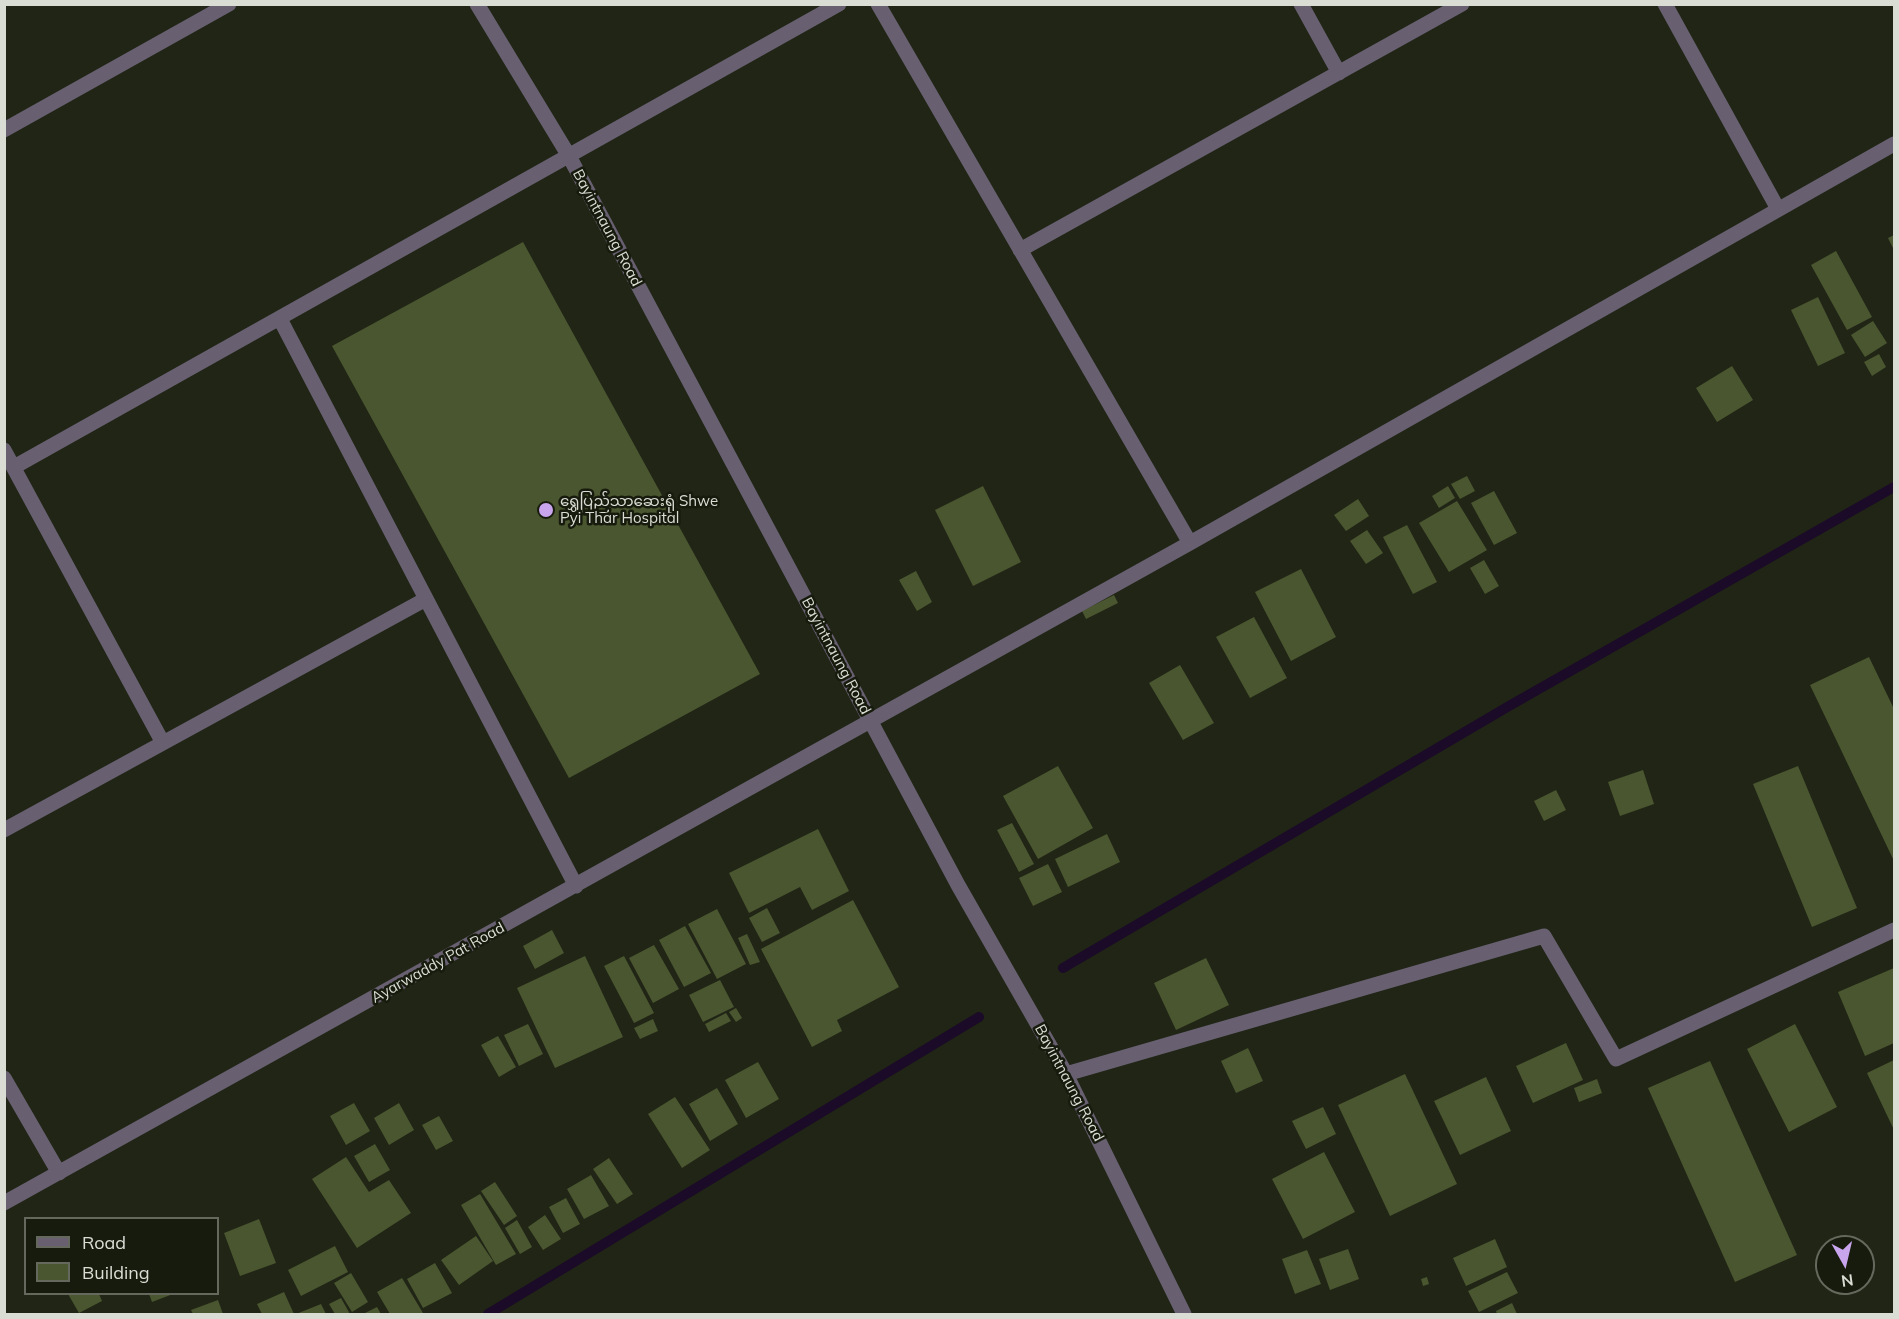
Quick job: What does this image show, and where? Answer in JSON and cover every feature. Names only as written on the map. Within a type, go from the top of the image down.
[{"type":"street","points":[[4,130],[229,4]]},
{"type":"street","name":"Bayintnaung Road","points":[[477,4],[569,156],[958,885],[1066,1074],[1184,1314]]},
{"type":"street","points":[[14,467],[839,4]]},
{"type":"street","points":[[878,4],[1190,543]]},
{"type":"street","points":[[1301,4],[1339,73]]},
{"type":"street","points":[[1020,250],[1462,4]]},
{"type":"street","points":[[1665,4],[1778,209]]},
{"type":"street","name":"Ayarwaddy Pat Road","points":[[4,1203],[1190,543],[1894,144]]},
{"type":"street","points":[[280,319],[576,886]]},
{"type":"street","points":[[4,450],[163,744]]},
{"type":"street","points":[[4,831],[426,599]]},
{"type":"street","points":[[1066,1074],[1545,936],[1616,1059],[1894,930]]},
{"type":"street","points":[[4,1078],[58,1173]]},
{"type":"building","points":[[1894,235],[1894,250],[1888,238]]},
{"type":"building","name":"ရွှေပြည်သာဆေးရုံ Shwe Pyi Thar Hospital","points":[[523,242],[760,674],[569,778],[332,346]]},
{"type":"building","points":[[1836,251],[1872,317],[1847,330],[1811,265]]},
{"type":"building","points":[[1818,297],[1845,353],[1818,366],[1791,310]]},
{"type":"building","points":[[1873,321],[1887,343],[1865,357],[1851,335]]},
{"type":"building","points":[[1879,354],[1886,367],[1872,376],[1864,362]]},
{"type":"building","points":[[1732,366],[1753,400],[1717,422],[1696,388]]},
{"type":"building","points":[[1467,476],[1475,491],[1460,499],[1451,484]]},
{"type":"building","points":[[983,486],[1021,562],[973,586],[935,510]]},
{"type":"building","points":[[1448,486],[1455,498],[1439,508],[1432,496]]},
{"type":"building","points":[[1494,491],[1517,533],[1494,545],[1471,503]]},
{"type":"building","points":[[1358,499],[1369,516],[1346,531],[1334,515]]},
{"type":"building","points":[[1457,501],[1487,550],[1449,572],[1419,523]]},
{"type":"building","points":[[1407,525],[1437,582],[1413,594],[1383,537]]},
{"type":"building","points":[[1367,530],[1383,553],[1366,564],[1350,541]]},
{"type":"building","points":[[1484,560],[1499,586],[1485,594],[1470,568]]},
{"type":"building","points":[[1301,569],[1336,637],[1291,661],[1255,592]]},
{"type":"building","points":[[916,571],[932,602],[917,611],[899,580]]},
{"type":"building","points":[[1114,595],[1118,603],[1086,619],[1082,611]]},
{"type":"building","points":[[1254,617],[1287,678],[1250,698],[1216,637]]},
{"type":"building","points":[[1869,657],[1894,709],[1894,861],[1810,685]]},
{"type":"building","points":[[1180,665],[1214,723],[1183,740],[1149,683]]},
{"type":"building","points":[[1058,766],[1093,828],[1038,859],[1003,796]]},
{"type":"building","points":[[1798,766],[1857,908],[1812,927],[1753,784]]},
{"type":"building","points":[[1643,770],[1654,804],[1620,816],[1608,782]]},
{"type":"building","points":[[1556,790],[1566,810],[1544,821],[1534,801]]},
{"type":"building","points":[[1012,823],[1034,864],[1019,872],[997,830]]},
{"type":"building","points":[[818,829],[849,891],[812,910],[800,887],[749,913],[729,873]]},
{"type":"building","points":[[1107,834],[1120,862],[1068,887],[1055,859]]},
{"type":"building","points":[[1048,864],[1062,892],[1033,906],[1019,878]]},
{"type":"building","points":[[853,900],[899,987],[837,1020],[842,1031],[812,1047],[761,949]]},
{"type":"building","points":[[767,908],[780,933],[762,942],[749,918]]},
{"type":"building","points":[[717,909],[746,964],[717,979],[688,924]]},
{"type":"building","points":[[685,926],[711,973],[684,987],[659,940]]},
{"type":"building","points":[[552,930],[564,953],[535,969],[523,946]]},
{"type":"building","points":[[747,934],[760,962],[750,965],[738,938]]},
{"type":"building","points":[[654,945],[679,989],[653,1003],[629,958]]},
{"type":"building","points":[[585,956],[623,1037],[555,1068],[517,988]]},
{"type":"building","points":[[624,956],[654,1013],[634,1023],[604,966]]},
{"type":"building","points":[[1206,958],[1229,1005],[1176,1030],[1154,983]]},
{"type":"building","points":[[1894,968],[1894,1043],[1865,1056],[1838,992]]},
{"type":"building","points":[[720,980],[734,1007],[703,1022],[689,995]]},
{"type":"building","points":[[736,1008],[742,1018],[736,1022],[729,1012]]},
{"type":"building","points":[[726,1013],[731,1021],[709,1032],[705,1024]]},
{"type":"building","points":[[653,1019],[658,1031],[640,1039],[634,1028]]},
{"type":"building","points":[[528,1024],[543,1054],[519,1066],[504,1035]]},
{"type":"building","points":[[1795,1024],[1837,1107],[1789,1132],[1747,1049]]},
{"type":"building","points":[[498,1036],[516,1067],[499,1077],[481,1045]]},
{"type":"building","points":[[1566,1043],[1583,1080],[1533,1103],[1516,1066]]},
{"type":"building","points":[[1248,1048],[1263,1081],[1236,1093],[1221,1061]]},
{"type":"building","points":[[1894,1060],[1894,1130],[1867,1073]]},
{"type":"building","points":[[1710,1061],[1797,1255],[1735,1282],[1648,1088]]},
{"type":"building","points":[[758,1062],[779,1099],[746,1118],[725,1080]]},
{"type":"building","points":[[1405,1074],[1457,1184],[1390,1216],[1338,1105]]},
{"type":"building","points":[[1486,1077],[1511,1131],[1460,1155],[1434,1101]]},
{"type":"building","points":[[1597,1079],[1602,1093],[1579,1102],[1574,1088]]},
{"type":"building","points":[[717,1088],[738,1124],[710,1141],[689,1104]]},
{"type":"building","points":[[675,1097],[710,1150],[682,1168],[648,1114]]},
{"type":"building","points":[[354,1103],[370,1131],[346,1145],[330,1116]]},
{"type":"building","points":[[399,1103],[414,1130],[389,1145],[374,1118]]},
{"type":"building","points":[[1323,1107],[1336,1134],[1306,1149],[1292,1121]]},
{"type":"building","points":[[439,1116],[453,1141],[436,1150],[422,1125]]},
{"type":"building","points":[[375,1144],[390,1170],[369,1182],[354,1156]]},
{"type":"building","points":[[1324,1152],[1355,1212],[1303,1239],[1272,1179]]},
{"type":"building","points":[[346,1157],[369,1192],[389,1180],[411,1213],[357,1248],[312,1179]]},
{"type":"building","points":[[609,1158],[633,1194],[617,1204],[593,1169]]},
{"type":"building","points":[[591,1175],[609,1206],[584,1219],[567,1189]]},
{"type":"building","points":[[495,1182],[517,1216],[504,1225],[481,1191]]},
{"type":"building","points":[[480,1194],[516,1254],[496,1265],[461,1205]]},
{"type":"building","points":[[566,1198],[580,1224],[563,1233],[549,1207]]},
{"type":"building","points":[[545,1215],[561,1239],[543,1250],[528,1227]]},
{"type":"building","points":[[259,1219],[276,1263],[240,1276],[224,1233]]},
{"type":"building","points":[[517,1220],[532,1247],[520,1254],[505,1228]]},
{"type":"building","points":[[476,1236],[493,1261],[459,1285],[441,1260]]},
{"type":"building","points":[[1495,1239],[1507,1267],[1466,1286],[1453,1258]]},
{"type":"building","points":[[335,1246],[348,1272],[301,1296],[288,1270]]},
{"type":"building","points":[[1348,1249],[1359,1279],[1330,1290],[1319,1259]]},
{"type":"building","points":[[1307,1250],[1321,1284],[1295,1294],[1282,1259]]},
{"type":"building","points":[[435,1263],[452,1293],[423,1308],[407,1279]]},
{"type":"building","points":[[1507,1272],[1518,1293],[1479,1312],[1468,1291]]},
{"type":"building","points":[[351,1273],[368,1302],[352,1312],[334,1283]]},
{"type":"building","points":[[1427,1277],[1429,1284],[1423,1286],[1421,1279]]},
{"type":"building","points":[[402,1278],[423,1313],[390,1314],[377,1292]]},
{"type":"building","points":[[284,1292],[294,1314],[262,1314],[257,1304]]},
{"type":"building","points":[[69,1295],[99,1295],[102,1301],[79,1313]]},
{"type":"building","points":[[149,1295],[170,1295],[152,1302]]},
{"type":"building","points":[[341,1298],[350,1314],[335,1314],[329,1304]]},
{"type":"building","points":[[218,1300],[223,1314],[193,1314],[191,1310]]},
{"type":"building","points":[[1512,1303],[1517,1314],[1497,1314],[1496,1311]]},
{"type":"building","points":[[321,1304],[326,1314],[296,1314]]},
{"type":"building","points":[[377,1307],[381,1314],[363,1314]]},
{"type":"waterway","points":[[1063,968],[1509,706],[1894,487]]},
{"type":"waterway","points":[[488,1314],[979,1017]]},
{"type":"place","name":"ရွှေပြည်သာဆေးရုံ Shwe Pyi Thar Hospital","points":[[546,510]]}]
